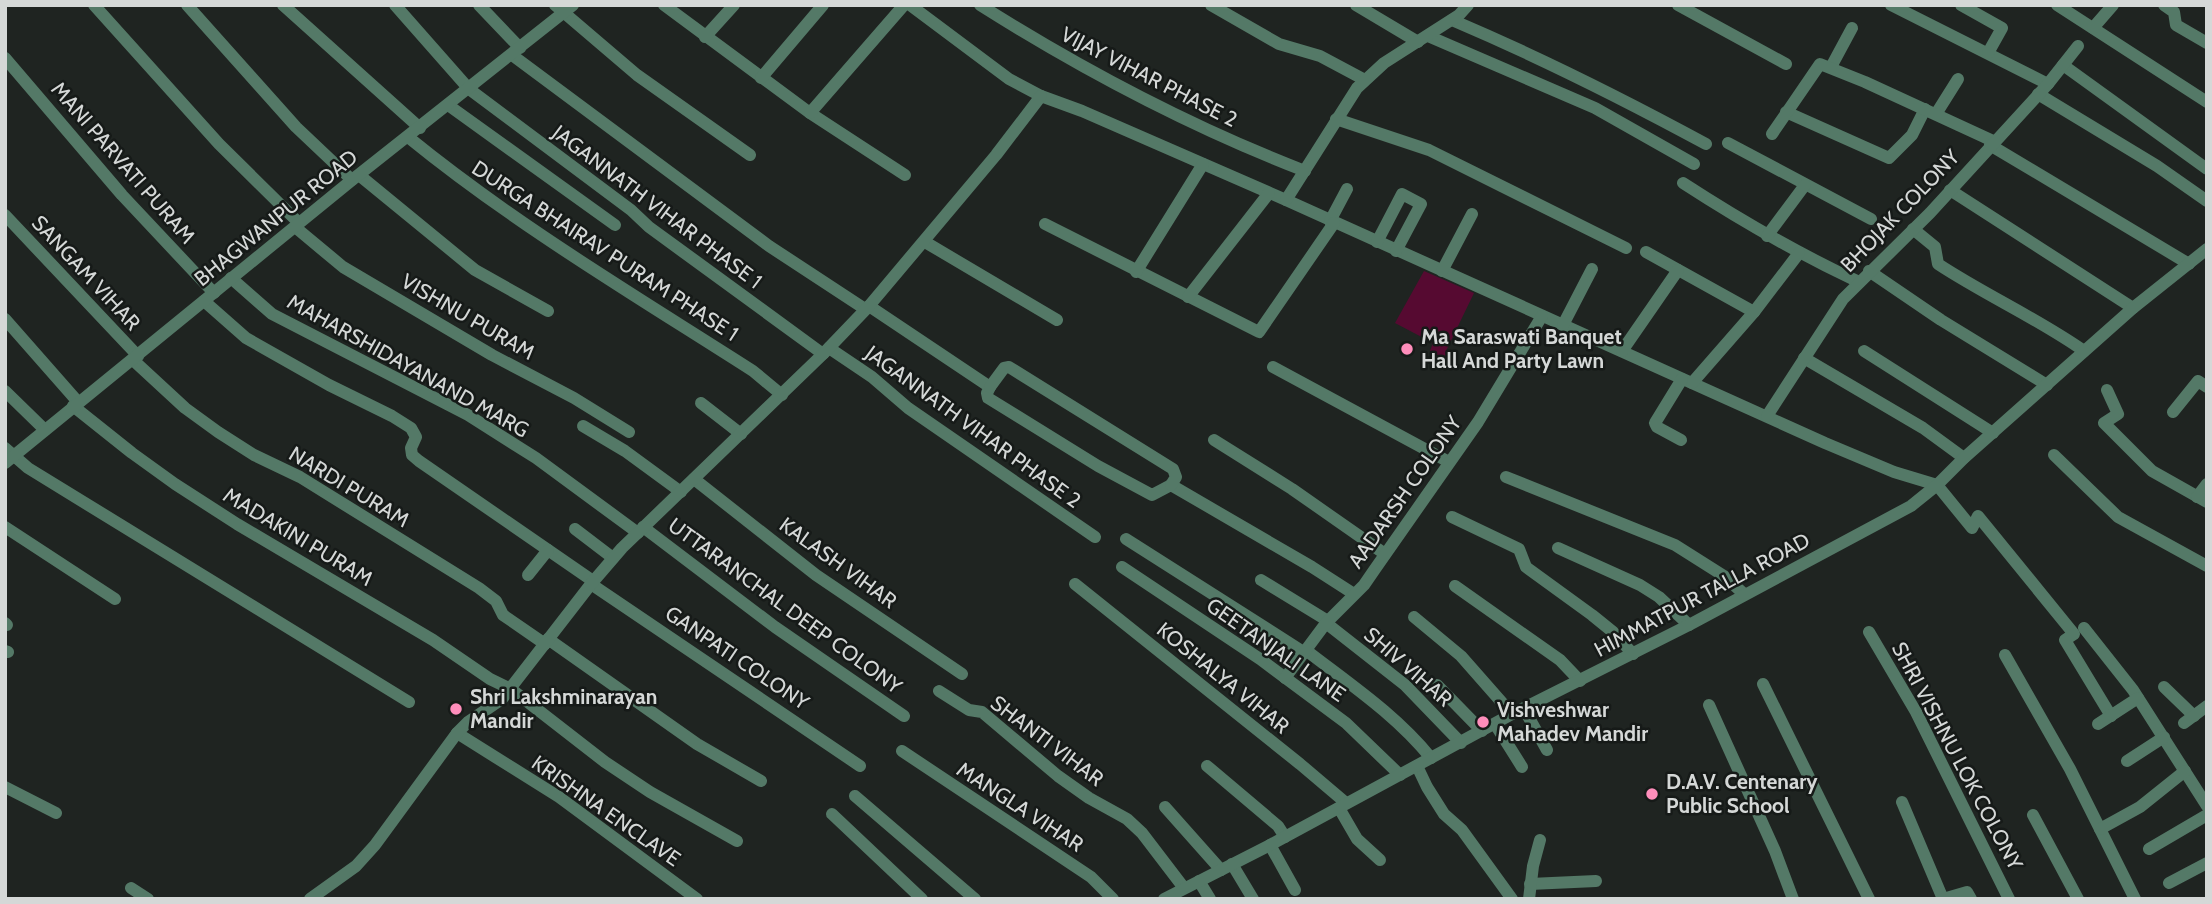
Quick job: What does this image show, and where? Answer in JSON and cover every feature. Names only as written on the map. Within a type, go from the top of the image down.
[{"type":"street","name":"VISHNU PURAM","points":[[94,5],[219,144],[333,259],[492,355],[574,398],[629,432]]},
{"type":"street","points":[[187,5],[296,127],[475,270],[548,311]]},
{"type":"street","points":[[283,5],[420,128]]},
{"type":"street","name":"JAGANNATH VIHAR PHASE 1","points":[[395,5],[469,89],[631,210],[649,227],[826,351]]},
{"type":"street","points":[[479,5],[516,51],[769,246],[990,387]]},
{"type":"street","points":[[664,5],[810,113],[905,175]]},
{"type":"street","points":[[705,37],[734,5]]},
{"type":"street","points":[[761,78],[823,5]]},
{"type":"street","points":[[810,113],[904,5]]},
{"type":"street","points":[[910,5],[1009,79],[1041,96],[1082,111],[1286,200],[1894,472],[1937,485],[1972,528],[1978,516],[2074,634],[2065,640],[2111,716]]},
{"type":"street","name":"VIJAY VIHAR PHASE 2","points":[[980,5],[1058,53],[1182,118],[1247,149],[1305,171]]},
{"type":"street","points":[[1210,5],[1279,44],[1320,56],[1365,80]]},
{"type":"street","points":[[1356,5],[1423,39],[1595,108],[1694,164]]},
{"type":"street","points":[[1286,200],[1336,119],[1365,80],[1384,63],[1452,20],[1468,5]]},
{"type":"street","points":[[1678,5],[1786,64]]},
{"type":"street","points":[[1891,5],[2048,84]]},
{"type":"street","points":[[1961,5],[2002,28],[1988,53]]},
{"type":"street","points":[[2057,5],[2207,102]]},
{"type":"street","points":[[2093,28],[2113,5]]},
{"type":"street","points":[[2164,5],[2174,12],[2176,25],[2207,43]]},
{"type":"street","name":"BHAGWANPUR ROAD","points":[[8,456],[136,358],[356,177],[516,51],[564,8]]},
{"type":"street","points":[[564,8],[637,75],[750,155]]},
{"type":"street","points":[[1452,20],[1609,92],[1706,144]]},
{"type":"street","points":[[1831,67],[1852,28]]},
{"type":"street","name":"BHOJAK COLONY","points":[[1767,416],[1843,299],[1950,190],[2048,84],[2078,46]]},
{"type":"street","name":"MANI PARVATI PURAM","points":[[5,58],[246,338],[329,386],[393,416],[411,428],[416,437],[411,448],[412,454],[419,461],[548,550]]},
{"type":"street","points":[[1772,134],[1817,67],[1821,64],[1831,67],[1931,111],[1991,143],[2189,264]]},
{"type":"street","points":[[2063,65],[2207,169]]},
{"type":"street","points":[[1786,112],[1889,158],[1912,135],[1958,79]]},
{"type":"street","points":[[2038,94],[2157,166],[2207,201]]},
{"type":"street","points":[[310,899],[356,866],[365,856],[457,733],[511,689],[613,558],[782,395],[867,307],[925,242],[1041,96]]},
{"type":"street","points":[[448,105],[615,225]]},
{"type":"street","points":[[1336,119],[1429,150],[1626,247]]},
{"type":"street","name":"DURGA BHAIRAV PURAM PHASE 1","points":[[408,137],[463,182],[538,234],[753,371],[782,395]]},
{"type":"street","points":[[1728,143],[1871,219]]},
{"type":"street","points":[[1136,272],[1203,164]]},
{"type":"street","points":[[1683,183],[1767,236],[1859,282]]},
{"type":"street","points":[[1767,236],[1805,185]]},
{"type":"street","points":[[1045,224],[1259,332],[1332,222],[1348,189]]},
{"type":"street","points":[[1950,190],[2133,307]]},
{"type":"street","points":[[1188,297],[1269,193]]},
{"type":"street","points":[[1377,242],[1402,194],[1421,204],[1396,251]]},
{"type":"street","points":[[1441,271],[1472,214]]},
{"type":"street","name":"SANGAM VIHAR","points":[[5,215],[136,358]]},
{"type":"street","points":[[1913,229],[1935,247],[1938,264],[1973,287],[2057,332],[2084,351]]},
{"type":"street","points":[[925,242],[1057,320]]},
{"type":"street","name":"HIMMATPUR TALLA ROAD","points":[[1164,899],[1911,506],[2133,307],[2207,249]]},
{"type":"street","points":[[1646,252],[1754,312]]},
{"type":"street","points":[[1681,440],[1657,427],[1655,423],[1687,381],[1754,312],[1799,253]]},
{"type":"street","points":[[1563,325],[1592,269]]},
{"type":"street","points":[[1622,351],[1678,270]]},
{"type":"street","points":[[1869,271],[1941,320],[2047,385]]},
{"type":"street","name":"MAHARSHIDAYANAND MARG","points":[[231,278],[272,314],[480,422],[641,530]]},
{"type":"street","name":"AADARSH COLONY","points":[[1285,678],[1327,622],[1364,585],[1511,370],[1542,316]]},
{"type":"street","name":"MADAKINI PURAM","points":[[5,319],[76,404],[132,453],[237,524],[511,689],[650,792],[737,841]]},
{"type":"street","name":"JAGANNATH VIHAR PHASE 2","points":[[826,351],[872,377],[918,415],[1095,537]]},
{"type":"street","points":[[1864,351],[1993,433]]},
{"type":"street","name":"NARDI PURAM","points":[[136,358],[185,408],[218,432],[254,455],[300,477],[479,588],[496,601],[503,615],[547,641],[697,744],[761,781]]},
{"type":"street","points":[[1804,358],[1923,428],[1964,458]]},
{"type":"street","points":[[1273,367],[1449,462]]},
{"type":"street","points":[[1004,368],[1009,368],[1173,469],[1176,477],[1171,485],[1152,495],[1122,480],[988,398],[990,387],[1004,368]]},
{"type":"street","points":[[2173,412],[2203,384]]},
{"type":"street","points":[[2107,390],[2118,414],[2104,423],[2152,471],[2202,500],[2207,484]]},
{"type":"street","points":[[5,391],[45,430]]},
{"type":"street","points":[[701,403],[741,434]]},
{"type":"street","points":[[583,426],[625,451],[681,492]]},
{"type":"street","points":[[1214,440],[1292,489],[1385,554]]},
{"type":"street","points":[[2054,455],[2118,517],[2207,566]]},
{"type":"street","points":[[8,456],[409,702]]},
{"type":"street","points":[[1506,477],[1675,545],[1724,576],[1744,594]]},
{"type":"street","name":"KALASH VIHAR","points":[[694,479],[816,575],[962,674]]},
{"type":"street","points":[[1171,485],[1354,594]]},
{"type":"street","points":[[1452,517],[1519,549],[1525,567],[1592,615],[1613,632],[1633,654]]},
{"type":"street","points":[[5,527],[115,599]]},
{"type":"street","points":[[575,529],[613,558]]},
{"type":"street","name":"UTTARANCHAL DEEP COLONY","points":[[641,530],[904,716]]},
{"type":"street","points":[[1126,539],[1306,652],[1384,709],[1409,731],[1431,758]]},
{"type":"street","points":[[1559,548],[1640,584],[1659,597],[1689,625]]},
{"type":"street","points":[[528,575],[548,550]]},
{"type":"street","name":"GANPATI COLONY","points":[[548,550],[860,766]]},
{"type":"street","name":"GEETANJALI LANE","points":[[1122,567],[1346,723],[1400,775]]},
{"type":"street","name":"SHIV VIHAR","points":[[1261,580],[1327,622],[1405,685],[1461,743]]},
{"type":"street","name":"KOSHALYA VIHAR","points":[[1075,584],[1300,764],[1342,806],[1357,839],[1380,860]]},
{"type":"street","points":[[1455,586],[1560,660],[1580,681]]},
{"type":"street","points":[[1414,617],[1461,656],[1518,712],[1547,750]]},
{"type":"street","points":[[2084,628],[2138,698],[2207,806]]},
{"type":"street","name":"SHRI VISHNU LOK COLONY","points":[[1869,632],[1916,712],[2009,899]]},
{"type":"street","points":[[2005,655],[2070,769],[2135,899]]},
{"type":"street","points":[[1763,684],[1870,899]]},
{"type":"street","points":[[1437,685],[1482,731]]},
{"type":"street","points":[[2164,687],[2189,719],[2207,706]]},
{"type":"street","name":"SHANTI VIHAR","points":[[939,691],[969,710],[982,712],[1058,776],[1089,798],[1128,819],[1184,888]]},
{"type":"street","points":[[2098,724],[2138,698]]},
{"type":"street","points":[[1709,705],[1775,851],[1793,899]]},
{"type":"street","points":[[1495,724],[1522,767]]},
{"type":"street","name":"KRISHNA ENCLAVE","points":[[457,733],[559,797],[697,899]]},
{"type":"street","points":[[2127,761],[2164,737]]},
{"type":"street","name":"MANGLA VIHAR","points":[[902,751],[1091,877],[1113,899]]},
{"type":"street","points":[[1207,766],[1278,827],[1285,837]]},
{"type":"street","points":[[1417,766],[1444,814],[1462,830],[1512,899]]},
{"type":"street","points":[[2100,829],[2140,807],[2185,771]]},
{"type":"street","points":[[5,787],[56,813]]},
{"type":"street","points":[[855,796],[975,899]]},
{"type":"street","points":[[1902,802],[1943,899],[1967,892],[1971,899]]},
{"type":"street","points":[[1165,807],[1226,867],[1254,899]]},
{"type":"street","points":[[832,814],[922,899]]},
{"type":"street","points":[[2149,849],[2207,814]]},
{"type":"street","points":[[2033,815],[2078,899]]},
{"type":"street","points":[[1529,899],[1540,840]]},
{"type":"street","points":[[1270,845],[1295,890]]},
{"type":"street","points":[[2169,883],[2207,863]]},
{"type":"street","points":[[1199,881],[1210,899]]},
{"type":"street","points":[[1530,884],[1597,881]]},
{"type":"street","points":[[131,888],[148,899]]},
{"type":"shaded area","points":[[1424,271],[1474,293],[1445,353],[1454,358],[1452,363],[1430,351],[1433,343],[1395,323]]},
{"type":"place","name":"Ma Saraswati Banquet Hall And Party Lawn","points":[[1407,349]]},
{"type":"place","name":"Shri Lakshminarayan Mandir","points":[[456,709]]},
{"type":"place","name":"Vishveshwar Mahadev Mandir","points":[[1483,722]]},
{"type":"place","name":"D.A.V. Centenary Public School","points":[[1652,794]]}]
